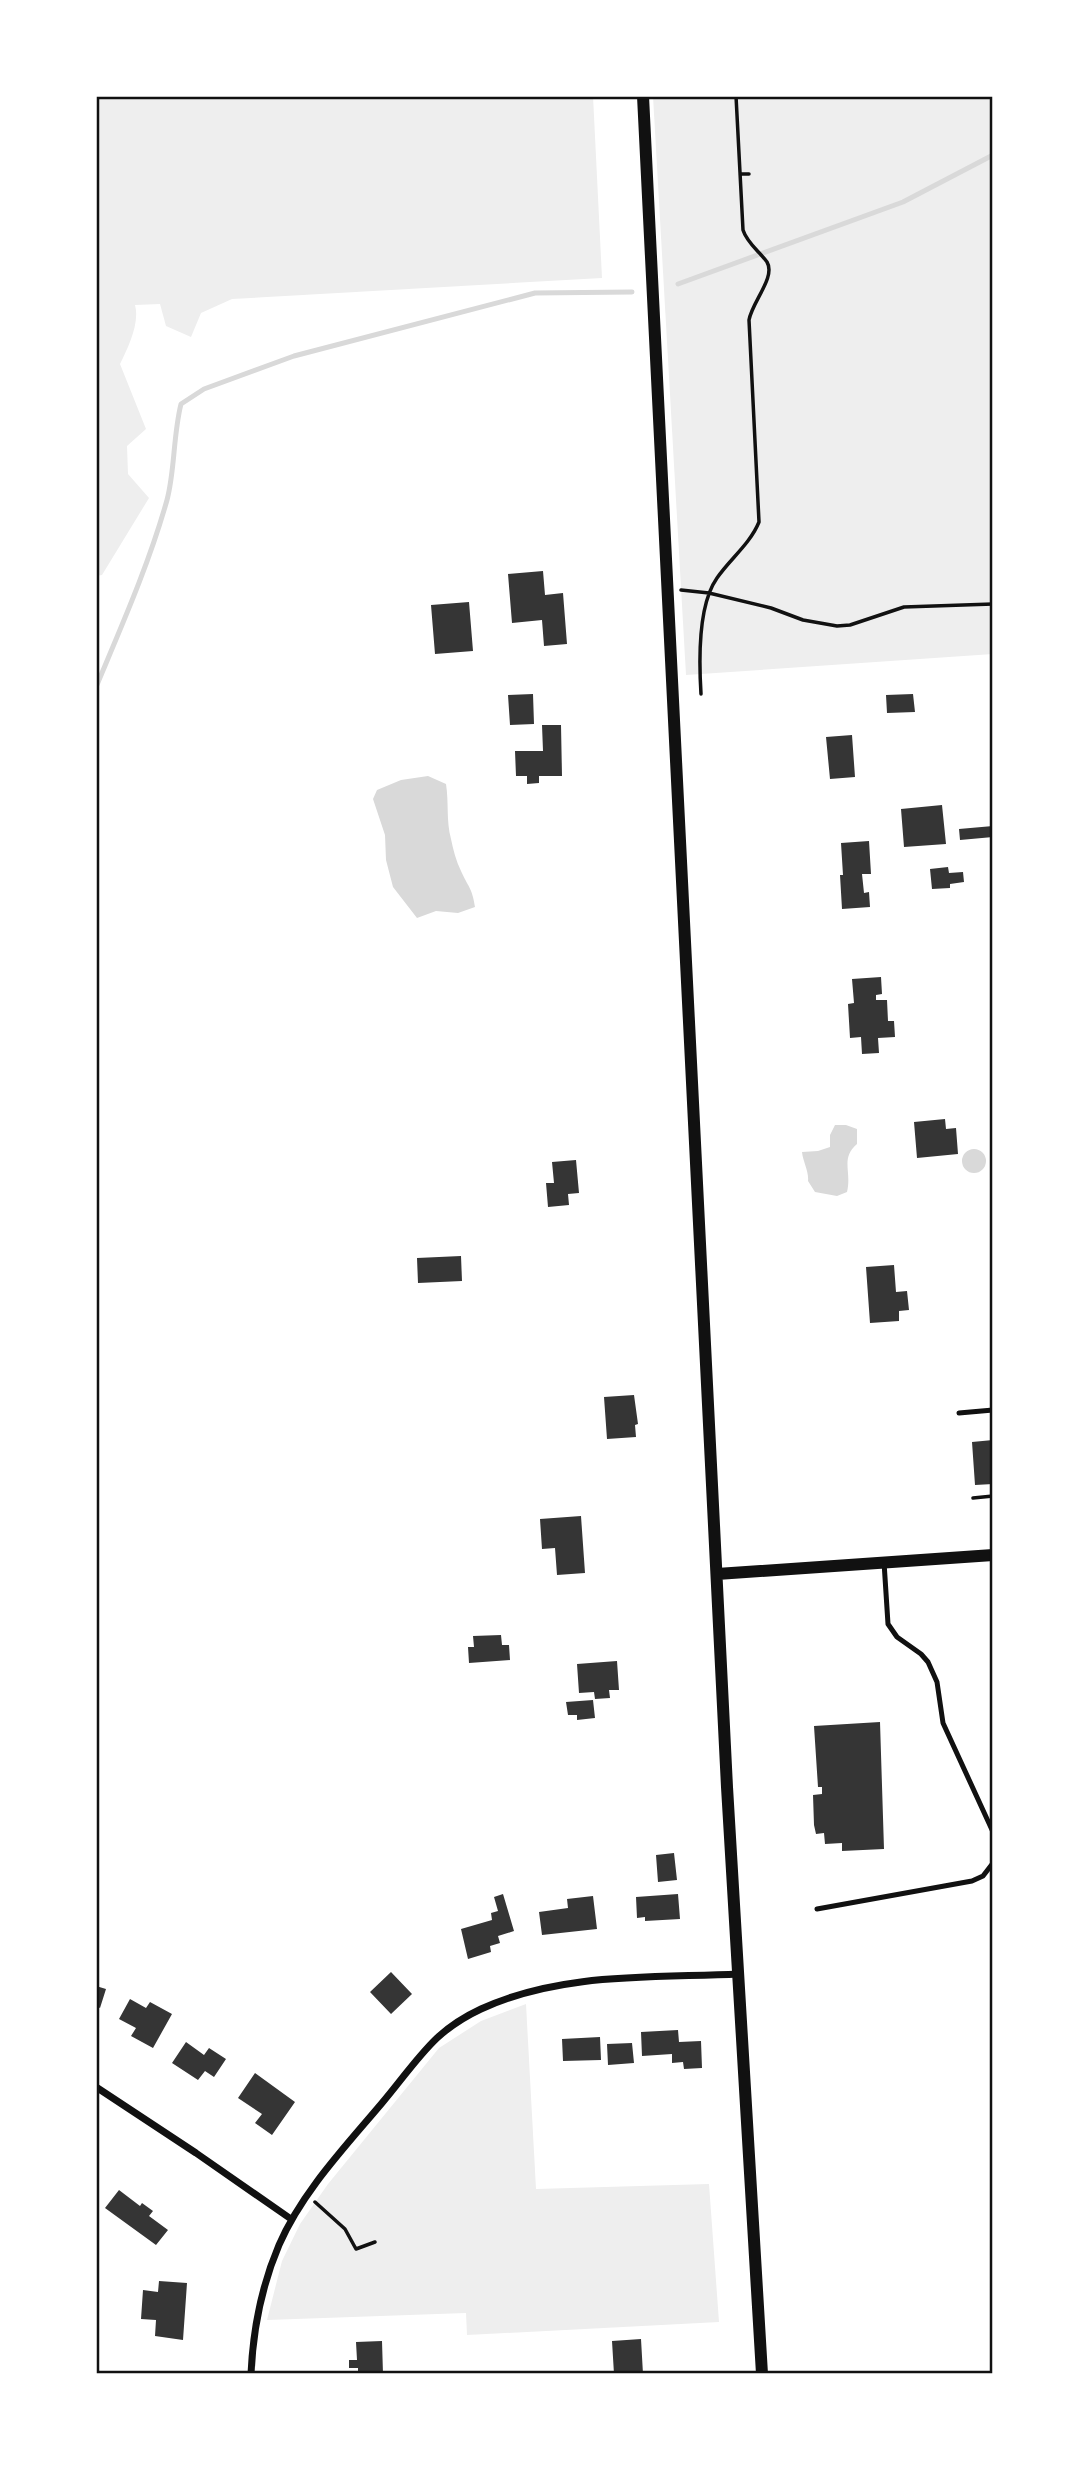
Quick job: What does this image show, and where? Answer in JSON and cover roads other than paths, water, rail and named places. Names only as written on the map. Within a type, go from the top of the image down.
[{"type":"street","points":[[643,96],[737,1974],[762,2374]]},
{"type":"street","points":[[717,1574],[993,1555]]},
{"type":"street","points":[[251,2374],[262,2298],[269,2271],[291,2219],[329,2167],[437,2039],[460,2021],[482,2009],[514,1997],[575,1982],[737,1974]]},
{"type":"street","points":[[96,2087],[196,2152],[291,2219]]},
{"type":"lane","points":[[959,1413],[993,1410]]},
{"type":"lane","points":[[884,1562],[888,1624],[897,1637],[928,1662],[937,1682],[943,1723],[993,1832]]},
{"type":"lane","points":[[817,1909],[972,1881],[983,1876],[993,1863]]},
{"type":"waterway","points":[[678,284],[903,202],[993,155]]},
{"type":"waterway","points":[[96,687],[160,524],[170,489],[181,404],[204,389],[294,356],[535,293],[632,292]]}]
